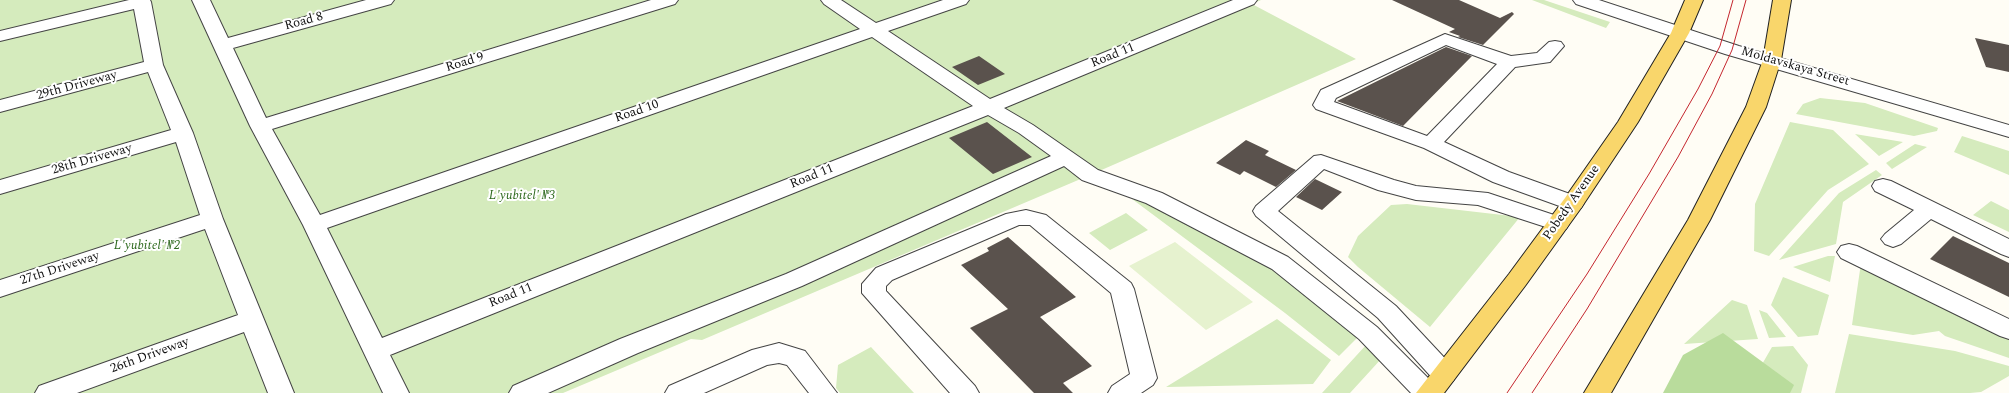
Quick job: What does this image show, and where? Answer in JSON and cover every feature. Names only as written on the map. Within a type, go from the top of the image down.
[{"type":"main road","name":"Pobedy Avenue","points":[[1428,393],[1558,224],[1628,122],[1680,33],[1694,0]]},
{"type":"main road","points":[[1596,393],[1699,220],[1756,107],[1772,60],[1782,0]]},
{"type":"street","points":[[201,0],[260,126],[314,225],[396,393]]},
{"type":"street","name":"Road 8","points":[[223,45],[385,0]]},
{"type":"street","name":"Road 9","points":[[260,126],[669,0]]},
{"type":"street","points":[[830,0],[967,94],[1026,129],[1090,175],[1154,198],[1280,263],[1368,334],[1428,393]]},
{"type":"street","name":"Road 10","points":[[314,225],[873,29],[960,0]]},
{"type":"street","name":"Road 11","points":[[376,350],[989,107],[1248,0]]},
{"type":"street","name":"Moldavskaya Street","points":[[1582,0],[1680,33],[2009,131]]},
{"type":"street","points":[[0,36],[142,1],[154,65],[183,134],[212,219],[281,393]]},
{"type":"street","points":[[1555,46],[1543,58],[1509,62],[1445,39],[1328,94],[1323,105],[1431,144],[1501,177],[1573,203]]},
{"type":"street","points":[[1431,144],[1509,62]]},
{"type":"street","name":"29th Driveway","points":[[0,106],[154,65]]},
{"type":"street","name":"28th Driveway","points":[[0,187],[183,134]]},
{"type":"street","points":[[522,393],[629,346],[794,280],[1067,157]]},
{"type":"street","points":[[1444,374],[1387,312],[1264,211],[1321,161],[1386,185],[1416,193],[1480,198],[1558,224]]},
{"type":"street","points":[[1883,186],[2009,249]]},
{"type":"street","points":[[1893,239],[1930,209]]},
{"type":"street","points":[[966,393],[874,293],[874,284],[884,274],[1014,219],[1026,217],[1038,220],[1122,289],[1144,378],[1121,393]]},
{"type":"street","name":"27th Driveway","points":[[0,289],[212,219]]},
{"type":"street","points":[[1849,252],[2009,330]]},
{"type":"street","name":"26th Driveway","points":[[48,393],[252,319]]},
{"type":"street","points":[[678,393],[761,357],[779,353],[796,358],[824,393]]},
{"type":"green space","name":"L'yubitel' №3","points":[[0,0],[1261,0],[1252,4],[1356,59],[1090,175],[702,340],[691,339],[563,393],[0,393]]},
{"type":"green space","points":[[1532,0],[1544,0],[1610,22],[1606,28]]},
{"type":"green space","points":[[1820,98],[1865,103],[1938,128],[1937,131],[1914,136],[1796,114],[1803,104]]},
{"type":"green space","points":[[1790,122],[1833,130],[1869,164],[1828,190],[1769,256],[1754,251],[1755,204]]},
{"type":"green space","points":[[1855,134],[1903,142],[1879,156]]},
{"type":"green space","points":[[1962,136],[2009,151],[2009,175],[1954,152]]},
{"type":"green space","points":[[1915,144],[1927,147],[1892,169],[1886,163]]},
{"type":"green space","points":[[1876,170],[1882,175],[1843,202],[1836,244],[1779,260],[1839,193]]},
{"type":"green space","points":[[1132,199],[1144,201],[1277,271],[1358,337],[1339,356],[1285,313]]},
{"type":"green space","points":[[1991,201],[2009,210],[2009,232],[1973,215]]},
{"type":"green space","points":[[1407,204],[1520,217],[1430,327],[1348,257],[1358,236],[1391,205]]},
{"type":"green space","points":[[1126,213],[1148,230],[1110,250],[1089,233]]},
{"type":"green space","points":[[1175,242],[1253,302],[1206,330],[1129,266]]},
{"type":"green space","points":[[1828,256],[1835,256],[1830,282],[1793,267]]},
{"type":"green space","points":[[1861,263],[2009,335],[2009,358],[1945,336],[1939,331],[1913,335],[1852,325]]},
{"type":"green space","points":[[1783,277],[1829,295],[1818,335],[1798,337],[1771,305]]},
{"type":"green space","points":[[1732,300],[1747,305],[1758,339],[1684,344]]},
{"type":"green space","points":[[1759,310],[1767,313],[1786,337],[1769,338]]},
{"type":"green space","points":[[1277,319],[1331,360],[1313,384],[1166,387]]},
{"type":"green space","points":[[1723,333],[1794,385],[1790,393],[1663,393],[1683,355]]},
{"type":"green space","points":[[1849,334],[1955,351],[2009,366],[2009,376],[1981,392],[1835,393]]},
{"type":"green space","points":[[1367,344],[1382,358],[1350,393],[1322,393]]},
{"type":"green space","points":[[1793,346],[1808,365],[1801,393],[1761,393],[1750,385],[1772,347]]},
{"type":"green space","points":[[871,347],[914,393],[840,393],[836,388],[838,365]]},
{"type":"building","points":[[1392,0],[1459,0],[1500,18],[1512,12],[1514,14],[1483,45],[1458,37],[1460,36],[1449,32],[1455,29]]},
{"type":"building","points":[[1975,38],[2009,45],[2009,72],[1986,67]]},
{"type":"building","points":[[1446,47],[1472,56],[1403,126],[1337,101]]},
{"type":"building","points":[[979,56],[1005,74],[978,85],[952,67]]},
{"type":"building","points":[[987,122],[1032,157],[993,174],[949,138]]},
{"type":"building","points":[[1246,140],[1269,151],[1265,155],[1296,170],[1276,187],[1244,171],[1240,175],[1216,163]]},
{"type":"building","points":[[1315,179],[1342,192],[1322,210],[1296,197]]},
{"type":"building","points":[[1953,236],[2009,263],[2009,297],[1930,259]]},
{"type":"building","points":[[1008,237],[1076,297],[1040,317],[1092,366],[1063,383],[1073,393],[1034,393],[970,328],[1008,309],[961,265],[989,251],[987,248]]},
{"type":"tram line","points":[[1507,393],[1587,274],[1649,174],[1698,89],[1720,46],[1733,0]]},
{"type":"tram line","points":[[1532,393],[1587,309],[1678,157],[1712,94],[1732,50],[1746,0]]},
{"type":"park label","name":"L'yubitel' №2","points":[[147,246]]}]
